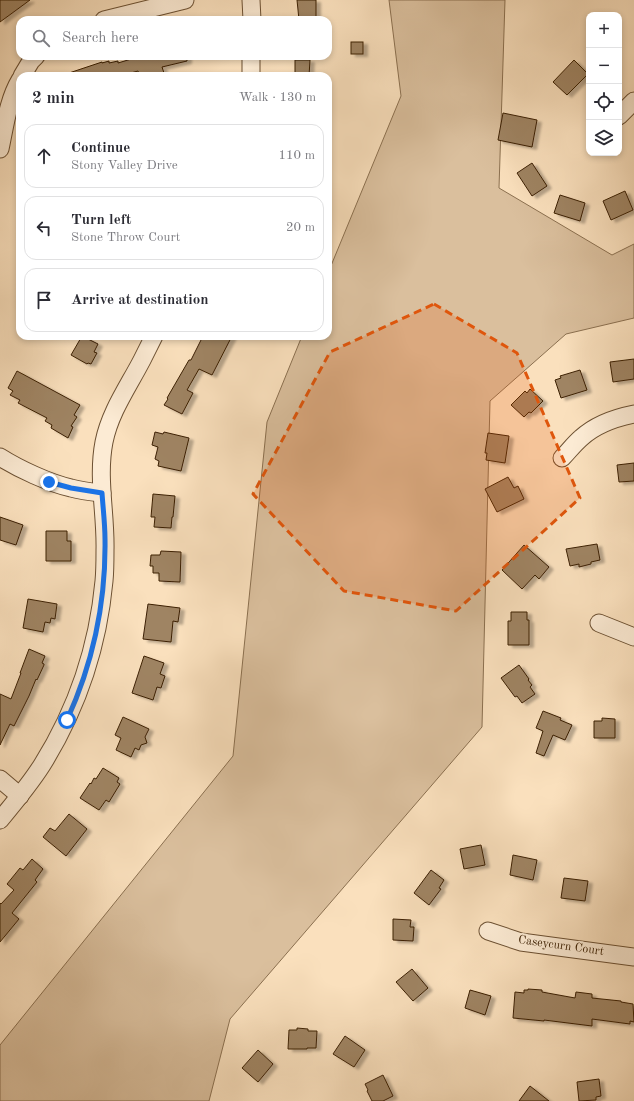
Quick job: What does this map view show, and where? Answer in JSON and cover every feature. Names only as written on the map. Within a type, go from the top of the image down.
[{"type":"street","points":[[120,16],[185,0]]},
{"type":"street","points":[[251,0],[252,16]]},
{"type":"street","points":[[24,72],[32,60]]},
{"type":"street","points":[[251,60],[251,72]]},
{"type":"street","points":[[0,149],[8,112],[16,86]]},
{"type":"street","points":[[622,113],[634,101]]},
{"type":"street","points":[[0,820],[42,766],[77,699],[90,660],[99,620],[104,580],[105,538],[101,468],[104,442],[115,408],[142,361],[152,340]]},
{"type":"street","points":[[562,458],[580,438],[591,429],[618,417],[634,414]]},
{"type":"street","points":[[0,457],[49,482],[71,488],[102,493]]},
{"type":"street","points":[[599,623],[634,637]]},
{"type":"street","points":[[0,779],[20,796]]},
{"type":"street","name":"Caseycurn Court","points":[[488,931],[521,942],[634,957]]},
{"type":"highlighted area","points":[[434,304],[517,353],[580,498],[456,611],[344,591],[253,494],[330,352]]},
{"type":"shaded area","points":[[389,0],[505,0],[499,188],[612,255],[634,244],[634,318],[566,334],[490,401],[482,727],[230,1019],[209,1101],[0,1101],[0,1045],[233,756],[267,422],[300,340],[332,340],[332,263],[401,96]]},
{"type":"building","points":[[0,0],[30,0],[0,22]]},
{"type":"building","points":[[297,0],[316,0],[316,16],[299,16]]},
{"type":"building","points":[[351,42],[363,42],[363,54],[351,54]]},
{"type":"building","points":[[128,60],[187,60],[162,67],[164,72],[72,72],[102,62],[109,61],[109,63],[118,61],[118,63]]},
{"type":"building","points":[[295,60],[310,60],[309,72],[295,72]]},
{"type":"building","points":[[574,60],[586,72],[586,76],[567,95],[553,82]]},
{"type":"building","points":[[503,113],[537,120],[532,147],[498,140]]},
{"type":"building","points":[[532,163],[547,186],[532,196],[517,173]]},
{"type":"building","points":[[625,191],[633,210],[611,220],[603,201]]},
{"type":"building","points":[[560,195],[585,203],[580,221],[554,213]]},
{"type":"building","points":[[80,340],[90,340],[98,344],[94,352],[97,353],[91,364],[87,364],[71,355]]},
{"type":"building","points":[[201,340],[230,340],[212,375],[199,369],[187,390],[193,393],[182,414],[164,405],[189,360],[191,360]]},
{"type":"building","points":[[634,359],[634,379],[613,382],[610,362]]},
{"type":"building","points":[[580,370],[587,390],[561,398],[555,380],[561,378],[560,376]]},
{"type":"building","points":[[17,371],[80,405],[74,415],[77,417],[71,426],[73,427],[68,438],[51,428],[52,425],[45,421],[47,418],[18,403],[20,400],[10,395],[13,391],[8,388]]},
{"type":"building","points":[[530,389],[543,401],[531,413],[529,412],[524,417],[511,405],[525,391],[527,393]]},
{"type":"building","points":[[155,432],[163,434],[164,432],[189,438],[181,471],[158,466],[159,461],[155,459],[158,447],[152,445]]},
{"type":"building","points":[[488,433],[509,436],[505,463],[486,460],[487,453],[485,453]]},
{"type":"building","points":[[634,463],[634,481],[619,482],[617,465]]},
{"type":"building","points":[[508,477],[514,488],[518,486],[524,499],[497,512],[485,489]]},
{"type":"building","points":[[153,494],[175,496],[171,528],[154,527],[155,517],[151,517]]},
{"type":"building","points":[[0,517],[23,525],[16,545],[0,540]]},
{"type":"building","points":[[46,531],[67,531],[67,541],[71,541],[71,561],[46,561]]},
{"type":"building","points":[[597,544],[600,560],[579,567],[579,564],[570,566],[566,549]]},
{"type":"building","points":[[524,545],[549,567],[539,579],[535,575],[522,589],[502,570]]},
{"type":"building","points":[[161,551],[181,552],[180,582],[159,581],[159,573],[153,573],[153,566],[150,566],[151,555],[160,555]]},
{"type":"building","points":[[28,599],[57,604],[55,619],[51,618],[50,623],[45,622],[43,632],[23,628]]},
{"type":"building","points":[[148,604],[180,608],[178,622],[173,621],[171,642],[143,639]]},
{"type":"building","points":[[511,612],[527,612],[527,620],[529,620],[529,645],[508,645],[508,621],[511,621]]},
{"type":"building","points":[[29,649],[45,656],[42,663],[44,665],[14,726],[10,724],[0,745],[0,694],[11,699]]},
{"type":"building","points":[[144,656],[164,663],[160,674],[165,676],[161,688],[157,687],[153,700],[132,693]]},
{"type":"building","points":[[519,665],[529,679],[528,680],[532,685],[530,687],[535,694],[522,703],[517,696],[515,697],[501,678]]},
{"type":"building","points":[[543,711],[561,718],[560,720],[572,725],[565,740],[553,735],[544,756],[536,753],[543,731],[536,728]]},
{"type":"building","points":[[123,717],[149,729],[145,737],[147,743],[141,745],[139,750],[135,748],[131,757],[116,750],[121,738],[115,735]]},
{"type":"building","points":[[602,718],[615,719],[615,738],[594,738],[594,721],[602,721]]},
{"type":"building","points":[[103,768],[119,778],[117,782],[120,784],[109,802],[106,800],[99,810],[80,798]]},
{"type":"building","points":[[69,814],[87,829],[66,856],[43,837],[50,828],[55,831]]},
{"type":"building","points":[[481,845],[485,865],[464,869],[460,849]]},
{"type":"building","points":[[513,855],[537,860],[533,880],[510,875]]},
{"type":"building","points":[[32,859],[43,869],[35,880],[37,882],[12,913],[19,919],[0,942],[0,903],[1,904],[14,890],[7,884],[20,868],[23,870]]},
{"type":"building","points":[[431,870],[444,880],[439,888],[441,889],[429,905],[414,893]]},
{"type":"building","points":[[564,878],[588,881],[585,901],[561,898]]},
{"type":"building","points":[[393,919],[411,920],[410,927],[414,927],[413,941],[393,940]]},
{"type":"building","points":[[412,969],[428,988],[413,1001],[396,982]]},
{"type":"building","points":[[470,990],[491,996],[485,1015],[465,1008]]},
{"type":"building","points":[[524,990],[542,990],[542,992],[575,998],[576,992],[592,994],[592,998],[621,1001],[633,1004],[634,1022],[630,1021],[630,1024],[592,1019],[592,1026],[513,1018],[515,992],[524,993]]},
{"type":"building","points":[[297,1028],[308,1029],[308,1031],[317,1031],[316,1048],[288,1049],[289,1030],[297,1030]]},
{"type":"building","points":[[345,1036],[365,1050],[354,1067],[333,1054]]},
{"type":"building","points":[[258,1050],[273,1064],[258,1082],[242,1068]]},
{"type":"building","points":[[383,1075],[393,1096],[383,1101],[372,1101],[365,1084]]},
{"type":"building","points":[[599,1079],[601,1096],[596,1097],[596,1100],[579,1101],[577,1082]]},
{"type":"building","points":[[530,1086],[549,1101],[519,1101]]},
{"type":"route","points":[[49,482],[71,488],[102,493],[105,538],[104,580],[99,620],[90,660],[77,699],[67,720]]}]
